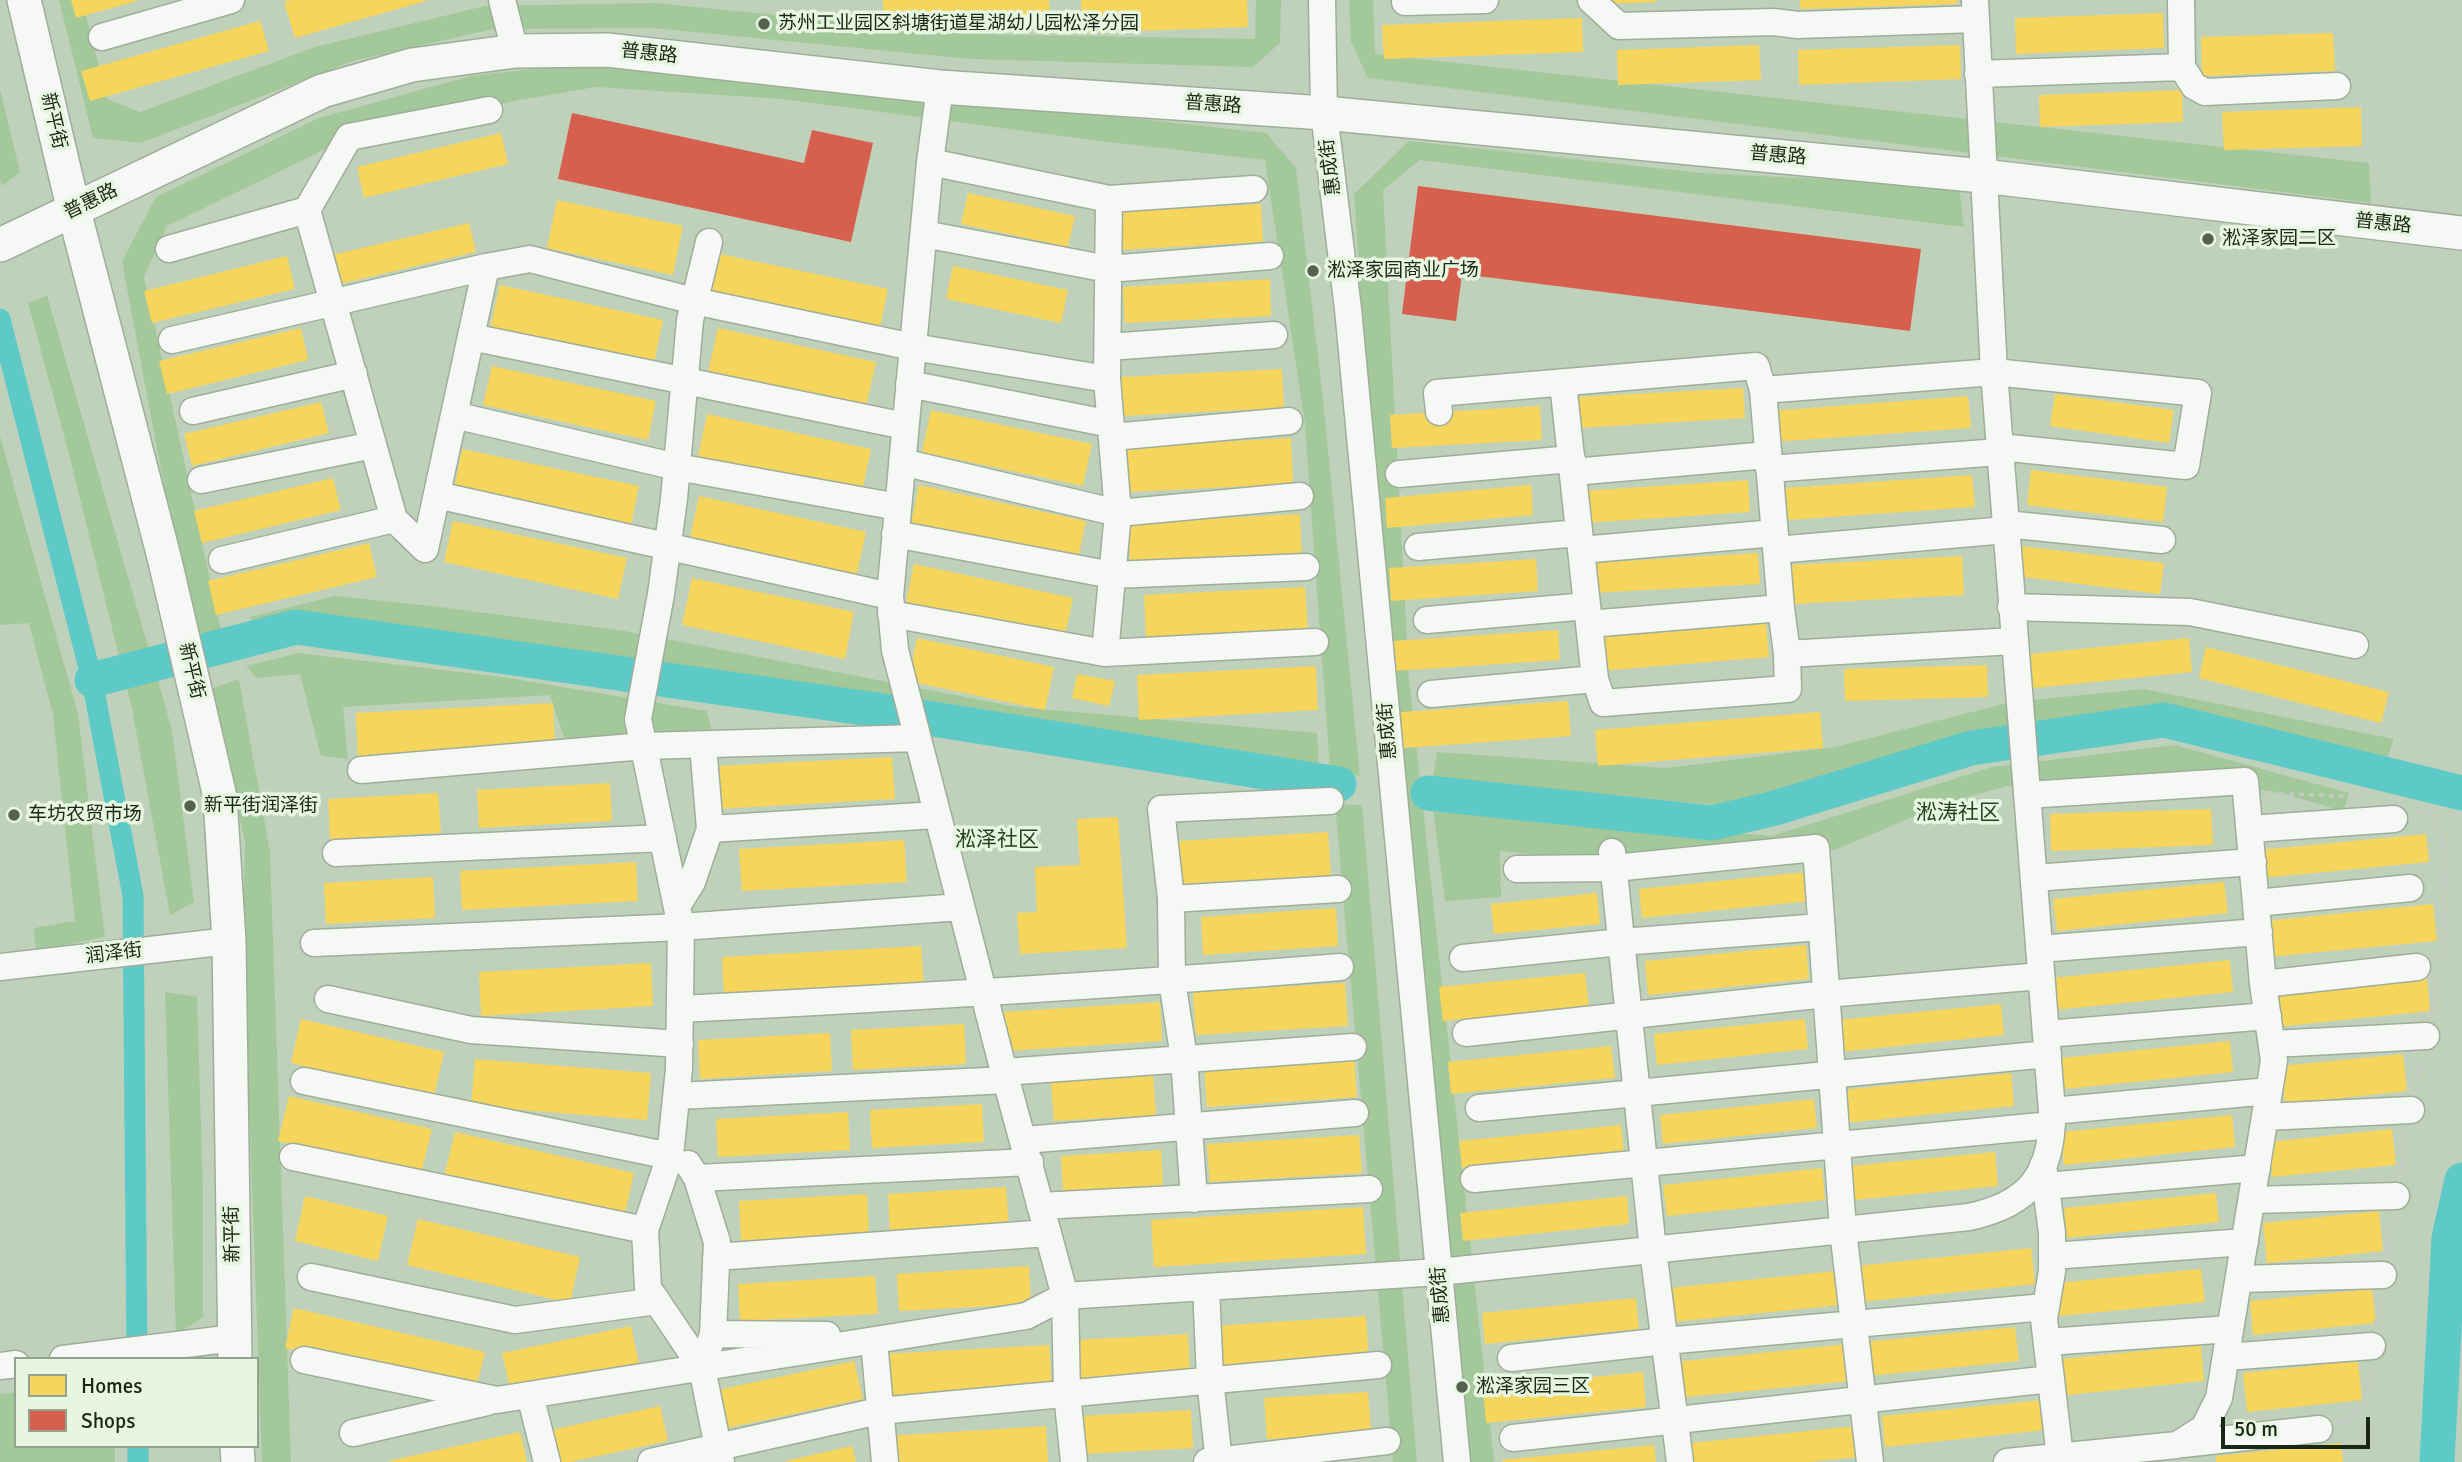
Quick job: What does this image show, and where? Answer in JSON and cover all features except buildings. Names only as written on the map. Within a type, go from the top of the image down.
[{"type":"main road","name":"新平街","points":[[24,0],[74,211],[164,557],[220,797],[229,941],[234,1348]]},
{"type":"main road","name":"普惠路","points":[[0,244],[322,91],[412,65],[515,51],[607,50],[940,87],[1324,113],[1983,176],[2462,233]]},
{"type":"street","points":[[102,37],[231,0]]},
{"type":"street","points":[[502,0],[515,51]]},
{"type":"street","name":"惠成街","points":[[1322,0],[1324,113],[1348,309],[1457,1462]]},
{"type":"street","points":[[1405,2],[1485,0]]},
{"type":"street","points":[[1591,0],[1619,26],[1773,22],[1798,25],[1976,10],[1994,372],[2052,1118],[2045,1175],[2052,1234],[2052,1271],[2045,1307],[2060,1457]]},
{"type":"street","points":[[2181,0],[2182,68],[2194,86],[2205,92],[2227,93],[2337,86]]},
{"type":"street","points":[[1978,74],[2182,68]]},
{"type":"street","points":[[940,87],[923,234],[890,605],[895,650],[917,738],[1065,1296],[1067,1393],[1074,1462]]},
{"type":"street","points":[[169,249],[307,210],[349,137],[489,110]]},
{"type":"street","points":[[930,162],[1109,199],[1254,189]]},
{"type":"street","points":[[1105,653],[1118,513],[1107,379],[1109,199]]},
{"type":"street","points":[[307,210],[394,519],[425,549],[486,267]]},
{"type":"street","points":[[923,234],[1108,269],[1270,256]]},
{"type":"street","points":[[709,242],[690,320],[668,546],[638,719],[679,916],[680,1044],[677,1096],[671,1147],[645,1230],[648,1288],[702,1368],[720,1455]]},
{"type":"street","points":[[172,340],[530,259],[694,301],[913,347],[1107,379]]},
{"type":"street","points":[[1108,347],[1274,335]]},
{"type":"street","points":[[471,337],[905,426]]},
{"type":"street","points":[[1438,412],[1437,393],[1756,366],[1763,390],[1788,689],[1603,703],[1595,679],[1563,383]]},
{"type":"street","points":[[1399,474],[1572,466],[1769,462],[2000,450],[2186,466],[2198,393],[1994,372],[1763,390]]},
{"type":"street","points":[[193,411],[354,374]]},
{"type":"street","points":[[909,384],[1111,431],[1289,421]]},
{"type":"street","points":[[454,415],[677,467],[898,507]]},
{"type":"street","points":[[201,480],[373,446]]},
{"type":"street","points":[[902,463],[1118,513],[1300,496]]},
{"type":"street","points":[[437,495],[668,546],[890,605],[1105,653],[1315,642]]},
{"type":"street","points":[[222,559],[394,519]]},
{"type":"street","points":[[1418,547],[1580,542],[1776,541],[2006,527],[2162,540]]},
{"type":"street","points":[[895,534],[1112,575],[1306,567]]},
{"type":"street","points":[[2011,607],[2190,612],[2355,645]]},
{"type":"street","points":[[1427,620],[1781,608]]},
{"type":"street","points":[[1787,654],[2014,641]]},
{"type":"street","points":[[1431,694],[1595,679]]},
{"type":"street","points":[[360,769],[644,746],[917,738]]},
{"type":"street","points":[[679,916],[710,829],[703,745]]},
{"type":"street","points":[[2027,795],[2245,780],[2263,984],[2274,1061],[2219,1398],[2204,1428],[2177,1445]]},
{"type":"street","points":[[1194,1199],[1184,1058],[1172,981],[1171,900],[1161,809],[1330,801]]},
{"type":"street","points":[[710,829],[937,815]]},
{"type":"street","points":[[2250,829],[2394,818]]},
{"type":"street","points":[[336,853],[663,838]]},
{"type":"street","points":[[1517,869],[1613,860],[1816,848],[1843,1230],[1870,1462]]},
{"type":"street","points":[[1613,860],[1653,1250],[1680,1462]]},
{"type":"street","points":[[2034,878],[2253,862]]},
{"type":"street","points":[[2256,903],[2410,888]]},
{"type":"street","points":[[1171,900],[1338,889]]},
{"type":"street","points":[[314,943],[679,916],[961,907]]},
{"type":"street","points":[[1463,958],[1621,942],[1821,927]]},
{"type":"street","points":[[2039,949],[2259,932]]},
{"type":"street","name":"润泽街","points":[[0,967],[229,941]]},
{"type":"street","points":[[680,1009],[984,993],[1340,967]]},
{"type":"street","points":[[2263,984],[2417,967]]},
{"type":"street","points":[[1466,1033],[1826,994],[2041,976]]},
{"type":"street","points":[[328,999],[471,1030],[680,1044]]},
{"type":"street","points":[[1479,1108],[1832,1074],[2268,1016]]},
{"type":"street","points":[[2272,1044],[2426,1036]]},
{"type":"street","points":[[677,1096],[1006,1076],[1184,1058],[1353,1047]]},
{"type":"street","points":[[304,1081],[671,1147],[697,1178],[717,1242],[713,1334],[702,1368]]},
{"type":"street","points":[[1474,1179],[1837,1145],[2052,1118],[2267,1104],[2411,1110]]},
{"type":"street","points":[[697,1178],[1027,1151],[1190,1126],[1355,1113]]},
{"type":"street","points":[[293,1157],[645,1230]]},
{"type":"street","points":[[353,1433],[497,1400],[1026,1316],[1065,1296],[1439,1272],[1969,1217],[2002,1207],[2029,1190],[2045,1175],[2257,1168]]},
{"type":"street","points":[[1040,1206],[1368,1189]]},
{"type":"street","points":[[2252,1199],[2396,1196]]},
{"type":"street","points":[[716,1257],[1048,1233]]},
{"type":"street","points":[[2052,1256],[2245,1242]]},
{"type":"street","points":[[2239,1279],[2383,1275]]},
{"type":"street","points":[[311,1277],[515,1320],[657,1301]]},
{"type":"street","points":[[1206,1287],[1215,1461],[1387,1441]]},
{"type":"street","points":[[1511,1358],[1665,1341],[2045,1307]]},
{"type":"street","points":[[2047,1342],[2230,1329]]},
{"type":"street","points":[[713,1334],[902,1336]]},
{"type":"street","points":[[874,1340],[885,1462]]},
{"type":"street","points":[[2226,1357],[2372,1346]]},
{"type":"street","points":[[81,1357],[158,1347],[234,1348]]},
{"type":"street","points":[[304,1360],[497,1400]]},
{"type":"street","points":[[651,1462],[720,1455],[879,1411],[1378,1365]]},
{"type":"street","points":[[1513,1437],[2051,1379]]},
{"type":"street","points":[[530,1395],[547,1462]]},
{"type":"street","points":[[2007,1462],[2319,1429]]},
{"type":"green space","points":[[59,0],[82,0],[107,99],[140,112],[315,47],[485,6],[654,3],[969,34],[1255,39],[1256,0],[1281,0],[1280,43],[1253,67],[970,59],[653,28],[493,29],[353,61],[141,143],[93,138]]},
{"type":"green space","points":[[1349,0],[1373,0],[1375,54],[2369,163],[2371,203],[1368,78],[1351,42]]},
{"type":"green space","points":[[582,63],[730,73],[1266,133],[1296,168],[1323,400],[1360,776],[1330,771],[1305,424],[1265,160],[783,99],[596,87],[519,100],[338,143],[167,226],[144,277],[225,648],[201,653],[181,578],[122,261],[156,197],[319,118],[471,76]]},
{"type":"green space","points":[[0,89],[20,172],[2,186],[0,178]]},
{"type":"green space","points":[[1409,141],[1702,173],[1959,186],[1964,227],[1420,160],[1383,190],[1409,679],[1494,1462],[1471,1462],[1383,645],[1354,194]]},
{"type":"green space","points":[[47,295],[172,730],[194,902],[170,915],[132,709],[69,454],[28,303]]},
{"type":"green space","points":[[0,436],[78,714],[105,937],[36,951],[34,928],[75,921],[53,715],[29,623],[0,625]]},
{"type":"green space","points":[[335,596],[625,631],[1017,707],[1317,733],[1319,772],[839,700],[468,652],[318,629],[259,640],[250,617]]},
{"type":"green space","points":[[298,653],[503,677],[707,711],[716,749],[566,743],[550,695],[343,707],[348,759],[321,756],[300,674],[257,678],[246,666]]},
{"type":"green space","points":[[239,679],[270,852],[291,1462],[262,1462],[243,937],[245,842],[211,689]]},
{"type":"green space","points":[[2144,689],[2394,739],[2385,764],[2172,712],[1993,732],[1757,809],[1433,778],[1437,752],[1666,768],[1835,747],[2011,702]]},
{"type":"green space","points":[[2175,745],[2349,793],[2343,811],[2284,794],[2183,775],[2083,778],[2008,786],[1948,802],[1837,849],[1752,862],[1620,862],[1500,851],[1501,897],[1445,901],[1433,809],[1772,836],[1992,767]]},
{"type":"green space","points":[[1335,804],[1362,805],[1417,1462],[1393,1462]]},
{"type":"green space","points":[[165,992],[197,997],[203,1191],[203,1317],[176,1335]]},
{"type":"green space","points":[[14,1392],[14,1448],[115,1448],[115,1462],[0,1462],[0,1394]]},
{"type":"waterway","points":[[0,319],[92,680],[133,896],[137,1357]]},
{"type":"waterway","points":[[92,680],[296,627],[877,710],[1339,784]]},
{"type":"waterway","points":[[1428,793],[1712,823],[1775,808],[1971,748],[2164,720],[2462,793]]},
{"type":"waterway","points":[[2437,1462],[2449,1238],[2462,1180]]},
{"type":"waterway","points":[[138,1448],[138,1462]]},
{"type":"place","name":"苏州工业园区斜塘街道星湖幼儿园松泽分园","points":[[764,24]]},
{"type":"place","name":"淞泽家园二区","points":[[2208,239]]},
{"type":"place","name":"淞泽家园商业广场","points":[[1313,271]]},
{"type":"place","name":"新平街润泽街","points":[[190,806]]},
{"type":"place","name":"车坊农贸市场","points":[[14,815]]},
{"type":"place","name":"淞泽家园三区","points":[[1462,1387]]},
{"type":"district","name":"淞涛社区","points":[[1958,813]]},
{"type":"district","name":"淞泽社区","points":[[997,840]]}]
